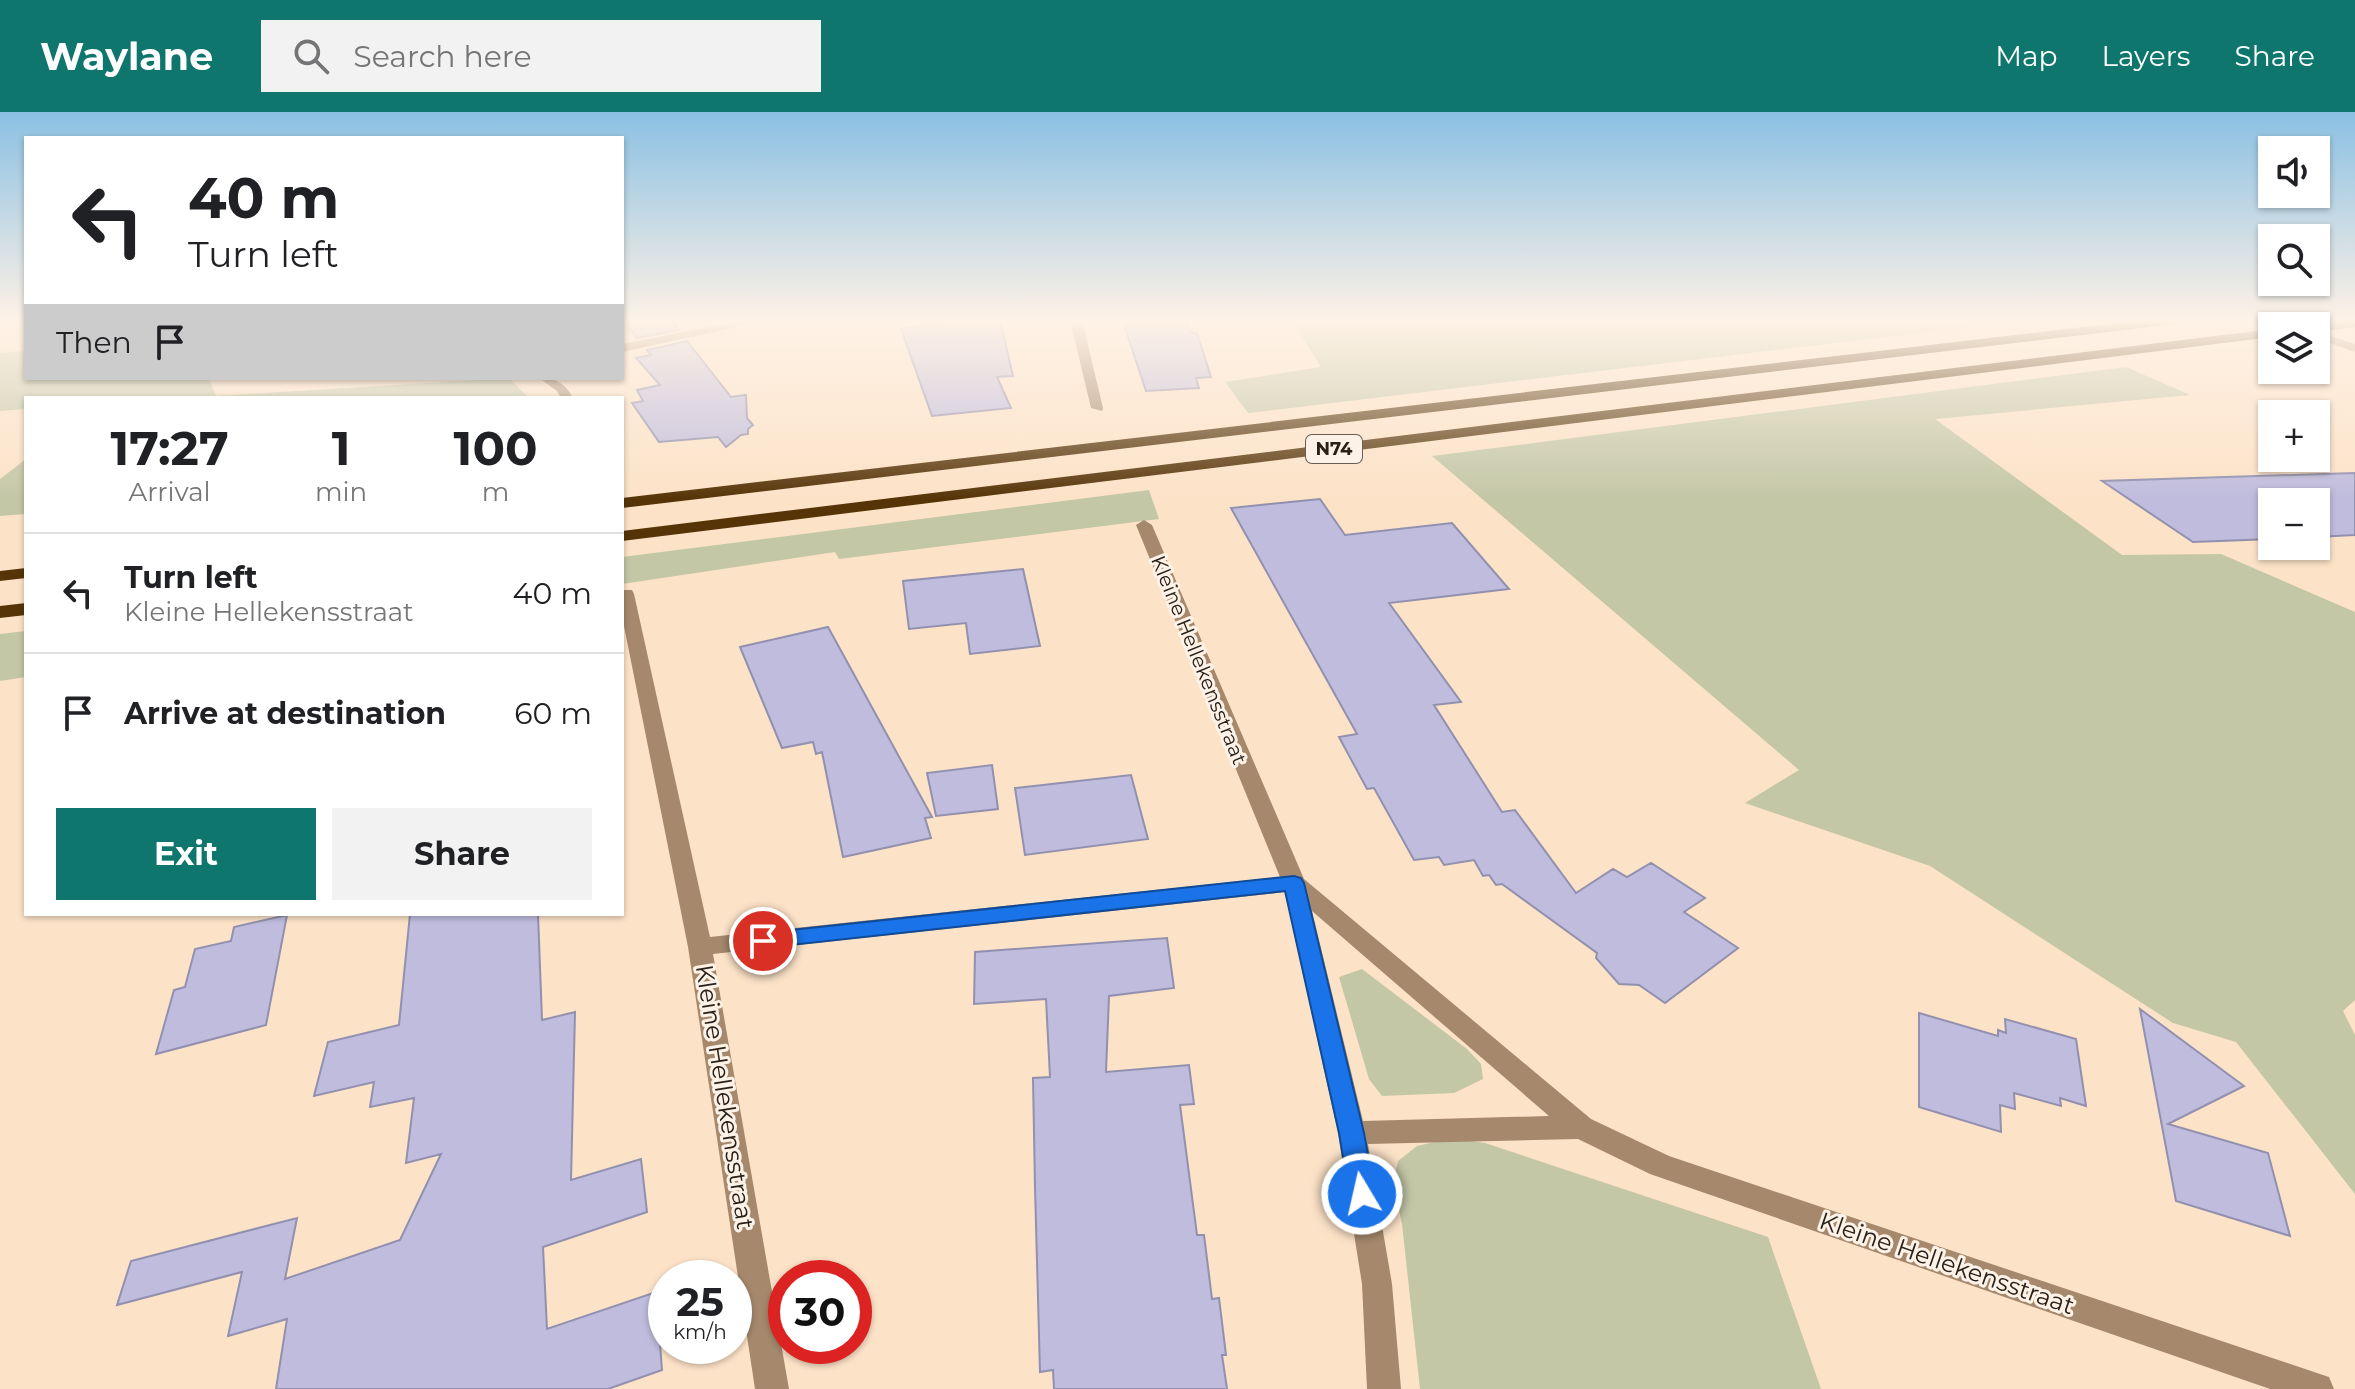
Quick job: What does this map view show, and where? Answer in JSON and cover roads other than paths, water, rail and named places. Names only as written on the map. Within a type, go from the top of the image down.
[{"type":"highway","name":"N74","points":[[624,503],[1669,380]]},
{"type":"highway","name":"N74","points":[[624,536],[1893,380]]},
{"type":"highway","points":[[0,576],[24,573]]},
{"type":"highway","points":[[0,612],[24,609]]},
{"type":"street","points":[[548,380],[562,389],[566,396]]},
{"type":"street","points":[[1090,380],[1097,408]]},
{"type":"street","name":"Kleine Hellekensstraat","points":[[1144,525],[1294,883],[1352,1133],[1377,1284],[1384,1389]]},
{"type":"street","name":"Kleine Hellekensstraat","points":[[626,594],[700,947],[772,1389]]},
{"type":"street","name":"Kleine Hellekensstraat","points":[[700,947],[1294,883],[1581,1127],[1660,1165],[2317,1389]]},
{"type":"street","name":"Kleine Hellekensstraat","points":[[1352,1133],[1581,1127]]}]
